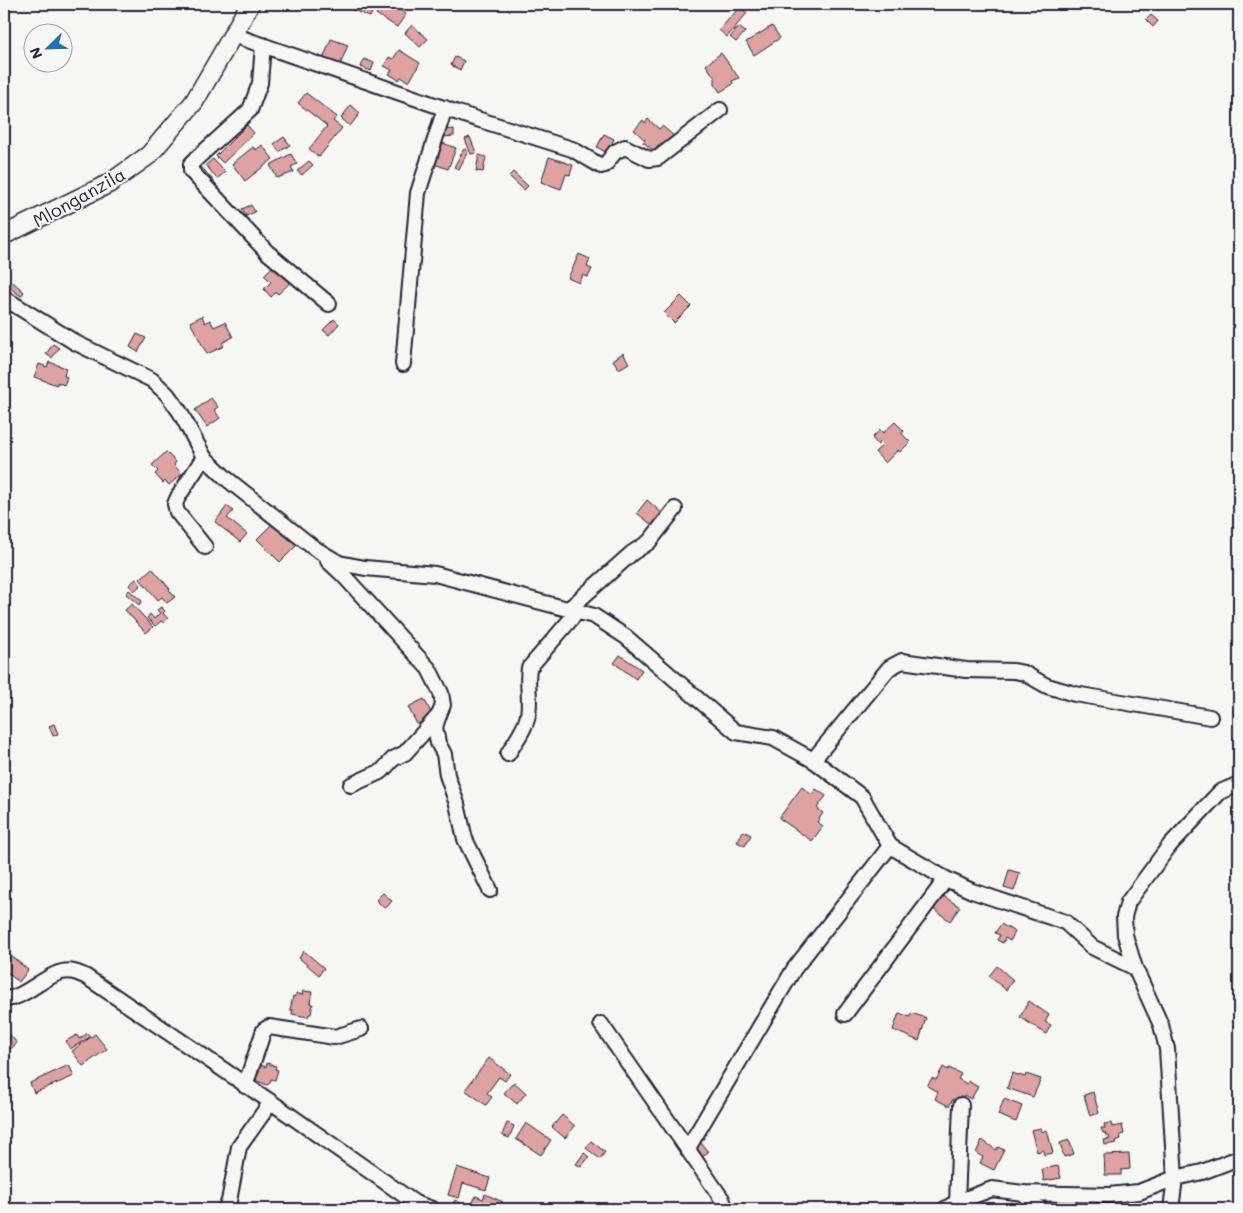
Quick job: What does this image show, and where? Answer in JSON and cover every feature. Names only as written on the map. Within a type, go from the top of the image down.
[{"type":"street","name":"Mlonganzila","points":[[4,235],[110,183],[150,155],[194,102],[250,4]]},
{"type":"street","points":[[233,35],[445,108],[572,149],[602,166],[606,165],[615,152],[625,147],[649,159],[658,158],[720,110]]},
{"type":"street","points":[[263,45],[260,83],[250,110],[191,164],[191,171],[267,252],[328,304]]},
{"type":"street","points":[[403,364],[418,193],[445,108]]},
{"type":"street","points":[[4,298],[76,343],[152,380],[167,394],[180,412],[204,457],[227,479],[314,548],[344,576],[429,669],[441,693],[442,705],[435,727],[438,743],[444,754],[447,775],[458,804],[465,839],[490,890]]},
{"type":"street","points":[[204,457],[175,504],[177,512],[205,547]]},
{"type":"street","points":[[508,754],[527,720],[529,703],[527,679],[529,668],[574,609],[632,553],[649,542],[675,509]]},
{"type":"street","points":[[314,548],[339,563],[365,568],[435,574],[574,609],[594,616],[626,638],[736,732],[773,738],[813,760],[862,797],[890,846],[946,879],[972,891],[1065,922],[1092,947],[1135,968]]},
{"type":"street","points":[[813,760],[890,668],[902,661],[966,670],[1014,671],[1024,673],[1047,686],[1075,694],[1210,717]]},
{"type":"street","points":[[351,785],[382,771],[393,759],[405,753],[439,714]]},
{"type":"street","points":[[1172,1209],[1175,1178],[1167,1049],[1161,1025],[1135,968],[1124,926],[1124,917],[1128,902],[1170,845],[1220,792],[1239,784]]},
{"type":"street","points":[[688,1148],[794,969],[890,846]]},
{"type":"street","points":[[845,1014],[946,879]]},
{"type":"street","points":[[4,999],[13,999],[51,977],[64,972],[73,971],[86,976],[415,1203],[432,1209]]},
{"type":"street","points":[[601,1024],[688,1148],[722,1199],[726,1209]]},
{"type":"street","points":[[245,1086],[264,1030],[269,1027],[335,1037],[361,1029]]},
{"type":"street","points":[[225,1209],[229,1201],[239,1146],[271,1102]]},
{"type":"street","points":[[961,1105],[951,1205],[992,1189],[1023,1193],[1109,1195],[1139,1192],[1175,1178],[1202,1172],[1239,1158]]},
{"type":"street","points":[[1023,1193],[1040,1209]]},
{"type":"building","points":[[349,4],[376,4],[370,17],[348,8]]},
{"type":"building","points":[[383,4],[390,4],[406,14],[397,27],[376,14]]},
{"type":"building","points":[[740,7],[747,13],[727,37],[719,30]]},
{"type":"building","points":[[1151,15],[1158,21],[1153,27],[1146,20]]},
{"type":"building","points":[[412,25],[428,39],[420,47],[405,33]]},
{"type":"building","points":[[772,26],[780,38],[754,55],[746,42]]},
{"type":"building","points":[[739,27],[745,32],[736,42],[730,37]]},
{"type":"building","points":[[331,39],[348,45],[340,65],[323,59]]},
{"type":"building","points":[[399,50],[420,63],[409,82],[401,77],[399,80],[389,74],[392,70],[384,66],[389,57],[393,59]]},
{"type":"building","points":[[721,53],[739,78],[732,81],[733,84],[720,92],[715,85],[715,78],[706,65]]},
{"type":"building","points":[[455,57],[464,61],[460,70],[451,65]]},
{"type":"building","points":[[364,59],[374,63],[371,71],[361,67]]},
{"type":"building","points":[[306,93],[337,117],[333,121],[342,128],[319,157],[309,149],[327,126],[298,103]]},
{"type":"building","points":[[351,105],[360,113],[350,126],[341,118]]},
{"type":"building","points":[[648,119],[659,129],[662,126],[674,136],[664,148],[660,144],[654,151],[643,142],[645,140],[634,130],[643,120],[645,123]]},
{"type":"building","points":[[247,125],[254,133],[223,163],[216,156]]},
{"type":"building","points":[[454,129],[454,136],[443,137],[443,130]]},
{"type":"building","points":[[604,134],[614,139],[607,153],[597,147]]},
{"type":"building","points":[[284,137],[290,145],[279,152],[274,144]]},
{"type":"building","points":[[470,137],[476,153],[471,154],[465,139]]},
{"type":"building","points":[[437,141],[456,148],[448,169],[429,162]]},
{"type":"building","points":[[262,145],[273,159],[245,181],[232,164],[253,147],[256,150]]},
{"type":"building","points":[[464,149],[468,151],[459,169],[454,167]]},
{"type":"building","points":[[291,154],[297,164],[291,167],[294,172],[277,178],[270,165]]},
{"type":"building","points":[[479,155],[486,157],[483,172],[476,171]]},
{"type":"building","points":[[549,157],[573,165],[570,175],[566,174],[561,189],[541,182]]},
{"type":"building","points":[[213,159],[225,172],[217,179],[206,165]]},
{"type":"building","points":[[309,161],[313,165],[302,175],[297,171]]},
{"type":"building","points":[[199,164],[217,185],[212,190],[194,169]]},
{"type":"building","points":[[513,172],[528,186],[524,190],[509,176]]},
{"type":"building","points":[[251,205],[255,212],[246,216],[242,209]]},
{"type":"building","points":[[579,254],[590,259],[587,267],[592,269],[588,277],[583,275],[579,283],[568,278]]},
{"type":"building","points":[[274,265],[294,279],[278,294],[276,292],[271,297],[264,289],[271,282],[264,275]]},
{"type":"building","points":[[13,282],[24,292],[21,296],[9,287]]},
{"type":"building","points":[[681,296],[691,306],[674,323],[664,313]]},
{"type":"building","points":[[202,316],[205,323],[210,320],[214,327],[225,322],[233,337],[222,343],[224,346],[207,354],[190,322]]},
{"type":"building","points":[[334,319],[339,324],[329,335],[323,330]]},
{"type":"building","points":[[137,334],[146,338],[138,352],[130,347]]},
{"type":"building","points":[[53,344],[59,348],[52,358],[46,354]]},
{"type":"building","points":[[623,353],[629,363],[619,369],[613,360]]},
{"type":"building","points":[[49,362],[66,368],[64,376],[67,377],[64,385],[57,382],[57,385],[34,377],[39,364],[47,367]]},
{"type":"building","points":[[211,398],[218,407],[214,410],[220,418],[207,427],[195,410]]},
{"type":"building","points":[[895,422],[904,431],[902,434],[910,442],[900,452],[898,450],[885,463],[875,452],[883,445],[880,442],[878,445],[872,438],[880,430],[883,433]]},
{"type":"building","points":[[166,452],[176,462],[174,465],[182,474],[169,485],[165,481],[163,483],[155,474],[158,471],[152,465]]},
{"type":"building","points":[[647,500],[663,514],[653,526],[637,513]]},
{"type":"building","points":[[227,506],[233,511],[227,518],[247,534],[240,542],[215,522]]},
{"type":"building","points":[[274,522],[297,545],[280,562],[257,539]]},
{"type":"building","points":[[152,568],[175,597],[167,603],[162,597],[158,600],[140,579]]},
{"type":"building","points":[[136,579],[141,585],[134,591],[129,585]]},
{"type":"building","points":[[129,590],[142,601],[139,605],[126,594]]},
{"type":"building","points":[[132,604],[153,627],[146,633],[125,610]]},
{"type":"building","points":[[161,607],[168,619],[164,623],[161,621],[155,626],[147,618],[150,614],[154,619],[160,613],[157,610]]},
{"type":"building","points":[[620,655],[642,670],[636,679],[614,663]]},
{"type":"building","points":[[424,699],[433,716],[417,724],[408,707]]},
{"type":"building","points":[[54,724],[58,734],[53,736],[49,726]]},
{"type":"building","points":[[802,787],[812,795],[816,789],[826,796],[817,808],[823,813],[817,822],[823,826],[812,841],[779,818]]},
{"type":"building","points":[[743,831],[751,835],[745,846],[737,842]]},
{"type":"building","points":[[1009,870],[1020,873],[1014,891],[1004,888]]},
{"type":"building","points":[[383,893],[392,901],[385,909],[376,900]]},
{"type":"building","points":[[942,895],[960,907],[950,921],[932,908]]},
{"type":"building","points":[[1001,924],[1015,932],[1010,941],[1005,938],[1003,943],[997,940],[1000,935],[995,933]]},
{"type":"building","points":[[304,951],[324,968],[319,975],[299,958]]},
{"type":"building","points":[[9,954],[28,970],[19,982],[4,970],[4,960]]},
{"type":"building","points":[[997,966],[1013,980],[1006,990],[989,976]]},
{"type":"building","points":[[303,991],[312,992],[310,1003],[313,1004],[311,1014],[308,1017],[292,1014],[293,1010],[290,1010],[293,996],[296,997],[296,993],[302,995]]},
{"type":"building","points":[[1029,1001],[1049,1015],[1045,1022],[1051,1025],[1046,1034],[1020,1017]]},
{"type":"building","points":[[899,1013],[910,1017],[911,1013],[926,1018],[919,1041],[893,1030]]},
{"type":"building","points":[[4,1028],[17,1043],[4,1055]]},
{"type":"building","points":[[88,1033],[90,1037],[70,1049],[66,1041],[77,1035],[79,1039]]},
{"type":"building","points":[[95,1034],[107,1049],[83,1066],[72,1051]]},
{"type":"building","points":[[489,1058],[510,1074],[505,1081],[499,1077],[487,1093],[492,1097],[486,1105],[465,1090]]},
{"type":"building","points":[[267,1063],[276,1066],[275,1069],[278,1070],[275,1080],[271,1079],[267,1085],[252,1079],[256,1066],[266,1067]]},
{"type":"building","points":[[69,1065],[74,1076],[34,1093],[30,1083]]},
{"type":"building","points":[[943,1067],[961,1074],[958,1079],[967,1084],[968,1081],[978,1087],[971,1099],[964,1095],[960,1102],[953,1099],[949,1106],[935,1099],[938,1092],[927,1086],[932,1078],[936,1080]]},
{"type":"building","points":[[1012,1073],[1025,1077],[1026,1074],[1041,1079],[1033,1097],[1007,1088]]},
{"type":"building","points":[[514,1082],[526,1093],[517,1104],[504,1093]]},
{"type":"building","points":[[1093,1092],[1099,1113],[1090,1116],[1084,1095]]},
{"type":"building","points":[[1004,1099],[1022,1106],[1016,1122],[998,1115]]},
{"type":"building","points":[[562,1115],[575,1126],[565,1138],[552,1127]]},
{"type":"building","points":[[507,1123],[514,1126],[509,1138],[502,1135]]},
{"type":"building","points":[[526,1123],[551,1140],[541,1155],[516,1139]]},
{"type":"building","points":[[1111,1123],[1112,1127],[1122,1125],[1124,1134],[1120,1135],[1121,1139],[1115,1141],[1116,1143],[1105,1145],[1104,1140],[1110,1139],[1109,1136],[1103,1133],[1101,1128],[1105,1128],[1104,1124]]},
{"type":"building","points":[[1041,1128],[1041,1132],[1047,1130],[1053,1153],[1044,1155],[1043,1150],[1037,1152],[1031,1130]]},
{"type":"building","points":[[982,1140],[996,1150],[998,1147],[1004,1150],[994,1170],[980,1163],[983,1157],[976,1153]]},
{"type":"building","points":[[1069,1140],[1074,1154],[1064,1157],[1060,1143]]},
{"type":"building","points":[[591,1141],[605,1152],[600,1159],[586,1148]]},
{"type":"building","points":[[700,1142],[708,1152],[701,1158],[693,1149]]},
{"type":"building","points":[[584,1153],[589,1157],[581,1167],[576,1164]]},
{"type":"building","points":[[1129,1154],[1130,1169],[1121,1170],[1121,1175],[1105,1175],[1104,1155]]},
{"type":"building","points":[[1058,1166],[1061,1178],[1044,1181],[1042,1169]]},
{"type":"building","points":[[457,1167],[490,1178],[486,1190],[463,1183],[459,1198],[448,1195]]},
{"type":"building","points":[[485,1194],[503,1202],[500,1209],[479,1209],[471,1206],[476,1196],[483,1199]]},
{"type":"building","points":[[1059,1198],[1072,1202],[1070,1209],[1056,1209]]},
{"type":"building","points":[[455,1200],[466,1206],[464,1209],[459,1209],[452,1205]]}]
